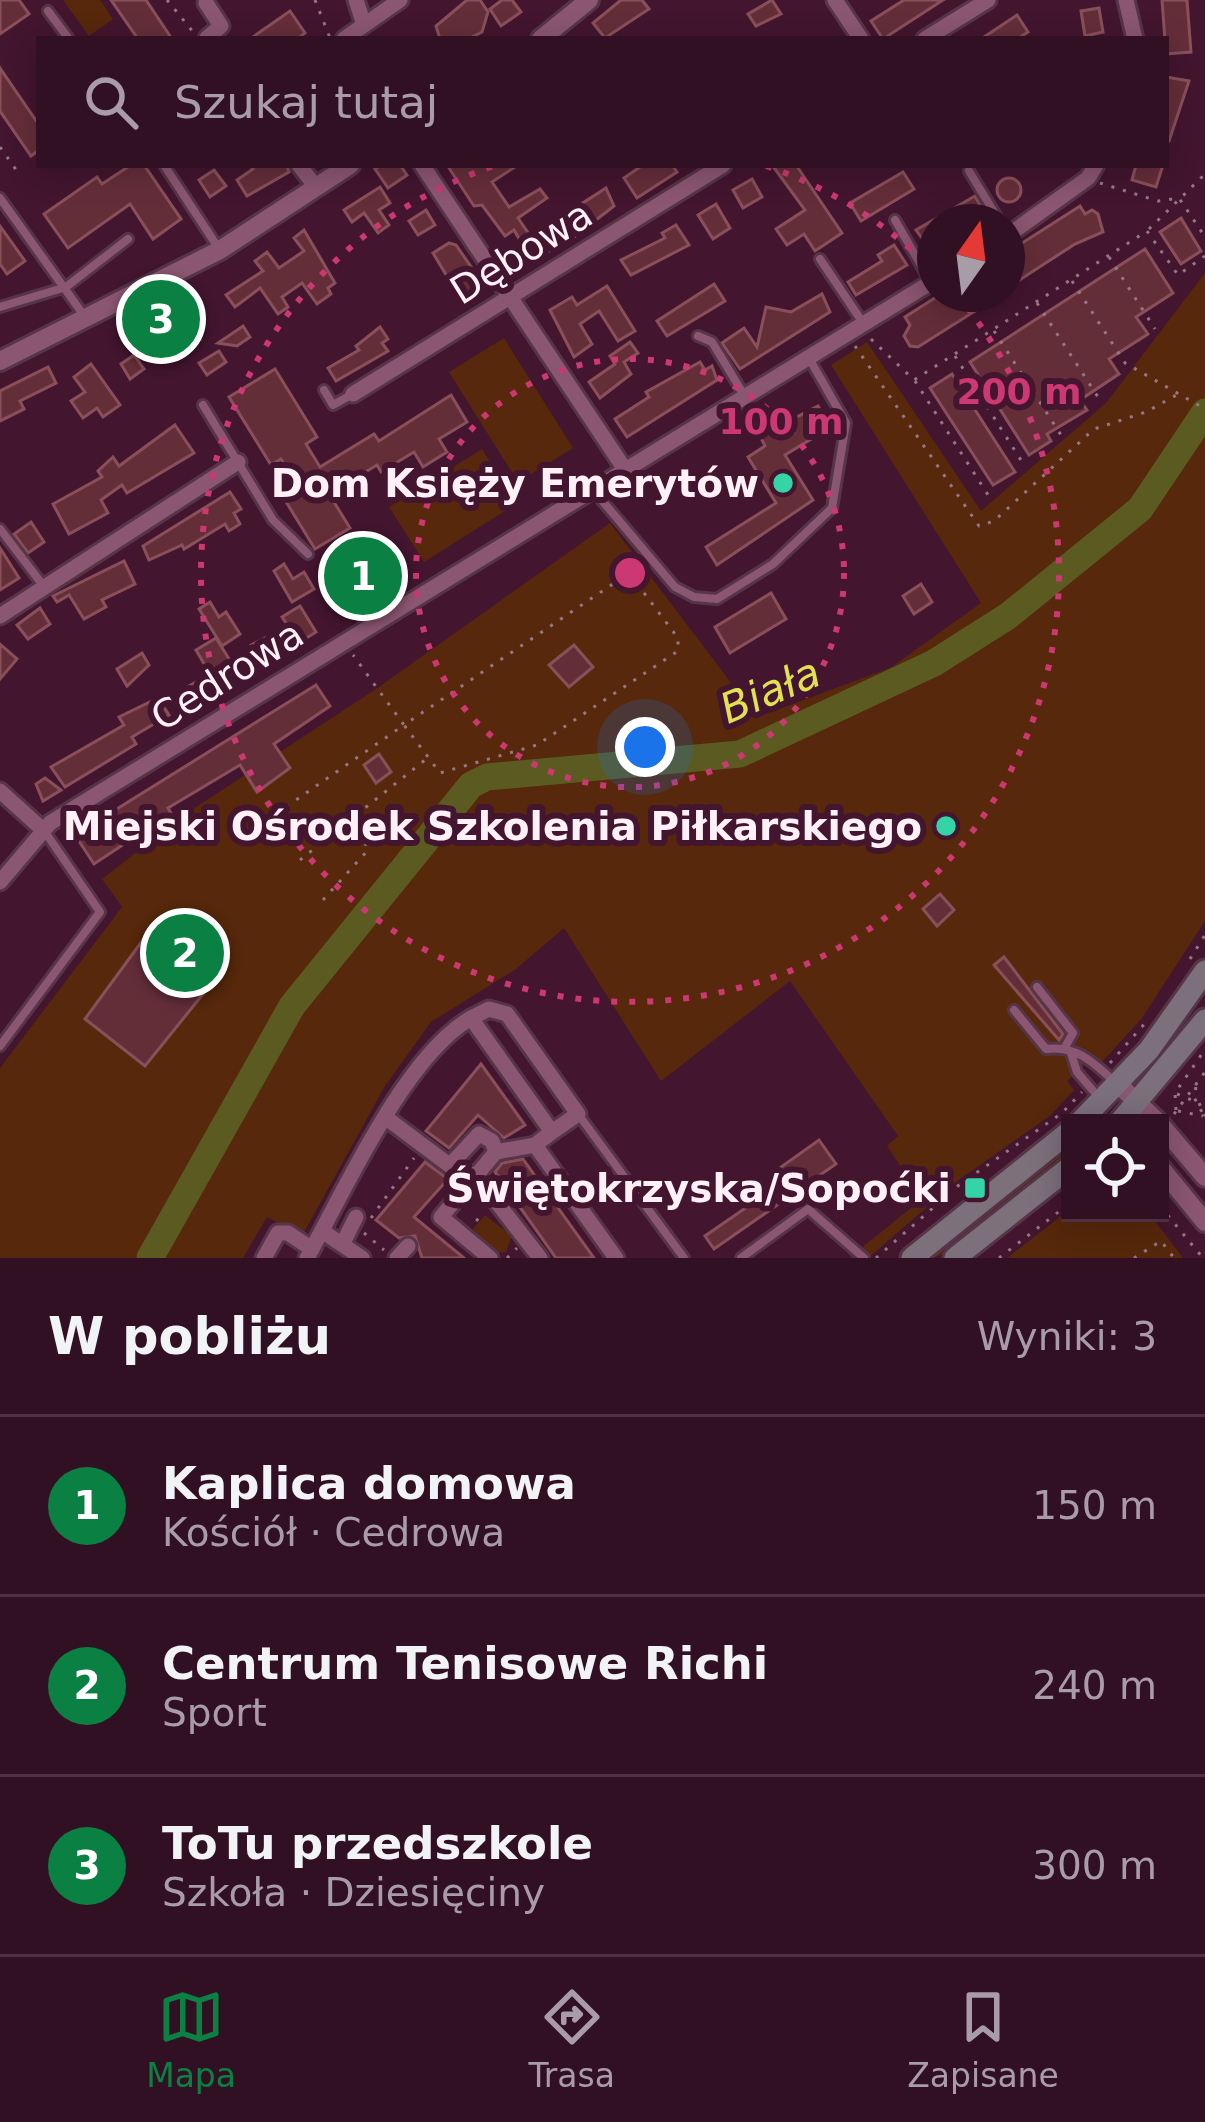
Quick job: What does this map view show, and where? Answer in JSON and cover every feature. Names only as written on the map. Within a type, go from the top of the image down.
[{"type":"main road","points":[[1073,1114],[1103,1085],[1195,969]]},
{"type":"main road","points":[[1128,1114],[1205,1020]]},
{"type":"main road","points":[[912,1258],[1061,1126]]},
{"type":"main road","points":[[955,1258],[1061,1174]]},
{"type":"street","points":[[356,0],[364,25]]},
{"type":"street","points":[[348,36],[400,0]]},
{"type":"street","points":[[545,36],[589,0]]},
{"type":"street","points":[[835,0],[859,36]]},
{"type":"street","points":[[930,36],[988,0]]},
{"type":"street","points":[[1126,0],[1134,36]]},
{"type":"street","points":[[206,3],[221,26],[209,36]]},
{"type":"street","points":[[301,168],[316,188]]},
{"type":"street","points":[[0,361],[220,250],[346,168]]},
{"type":"street","points":[[424,168],[626,471]]},
{"type":"street","name":"Dębowa","points":[[353,394],[718,168]]},
{"type":"street","points":[[1025,221],[1092,171]]},
{"type":"street","name":"Cedrowa","points":[[0,882],[42,829],[917,291]]},
{"type":"street","points":[[0,616],[42,584],[238,462]]},
{"type":"street","points":[[0,791],[42,829]]},
{"type":"street","points":[[263,1258],[278,1234],[288,1232],[310,1253],[326,1233],[386,1117],[426,1057],[471,1018],[489,1009],[507,1014],[578,1114],[535,1144],[496,1152],[441,1217],[490,1258]]},
{"type":"street","points":[[471,1018],[552,1132]]},
{"type":"street","points":[[1103,1085],[1157,1114]]},
{"type":"street","points":[[1103,1085],[1117,1114]]},
{"type":"street","points":[[386,1117],[497,1196],[540,1258]]},
{"type":"street","points":[[1169,1125],[1205,1178],[1189,1184],[1186,1198]]},
{"type":"street","points":[[451,1164],[479,1134],[492,1141],[496,1152]]},
{"type":"street","points":[[535,1144],[616,1258]]},
{"type":"street","points":[[1169,1178],[1205,1222]]},
{"type":"street","points":[[344,1243],[356,1217]]},
{"type":"street","points":[[326,1233],[362,1258]]},
{"type":"lane","points":[[48,11],[67,36]]},
{"type":"lane","points":[[166,168],[220,250]]},
{"type":"lane","points":[[969,171],[989,204]]},
{"type":"lane","points":[[0,198],[86,319]]},
{"type":"lane","points":[[895,220],[917,255]]},
{"type":"lane","points":[[0,308],[66,287],[128,239]]},
{"type":"lane","points":[[820,259],[857,328]]},
{"type":"lane","points":[[698,336],[712,342],[745,398]]},
{"type":"lane","points":[[594,491],[663,577],[685,593],[717,599],[755,576],[805,539],[837,495],[845,414],[809,358]]},
{"type":"lane","points":[[324,390],[333,405],[353,394]]},
{"type":"lane","points":[[203,405],[274,520],[308,554]]},
{"type":"lane","points":[[0,530],[42,584]]},
{"type":"lane","points":[[0,1046],[100,912],[42,829]]},
{"type":"lane","points":[[1037,987],[1073,1033],[1069,1060],[1103,1085]]},
{"type":"lane","points":[[1014,1010],[1046,1049],[1068,1050],[1091,1059],[1103,1085]]},
{"type":"lane","points":[[578,1114],[684,1258]]},
{"type":"lane","points":[[741,1258],[808,1209],[863,1258]]},
{"type":"path","points":[[167,0],[185,26]]},
{"type":"path","points":[[315,0],[320,23],[329,36]]},
{"type":"path","points":[[0,147],[17,172]]},
{"type":"path","points":[[1092,171],[1158,201],[1180,198]]},
{"type":"path","points":[[914,380],[1148,231],[1205,174]]},
{"type":"path","points":[[1180,198],[1205,237]]},
{"type":"path","points":[[1148,231],[1178,275],[1205,256]]},
{"type":"path","points":[[1108,256],[1155,329]]},
{"type":"path","points":[[1071,280],[1125,363],[1205,409]]},
{"type":"path","points":[[1036,302],[1098,397]]},
{"type":"path","points":[[857,328],[979,526],[994,521],[1094,429],[1146,412],[1180,393]]},
{"type":"path","points":[[857,328],[914,380],[990,498]]},
{"type":"path","points":[[993,329],[1061,435]]},
{"type":"path","points":[[954,355],[1024,465]]},
{"type":"path","points":[[247,835],[404,725],[629,573],[678,638],[678,651],[520,754],[440,773],[427,758],[404,725],[344,642]]},
{"type":"path","points":[[300,860],[427,758]]},
{"type":"path","points":[[323,900],[368,850],[354,815]]},
{"type":"path","points":[[1195,969],[1205,935]]},
{"type":"path","points":[[1073,1114],[1103,1085],[1155,1009]]},
{"type":"path","points":[[1167,1114],[1175,1093],[1205,1049]]},
{"type":"path","points":[[1169,1115],[1205,1072]]},
{"type":"path","points":[[1169,1119],[1205,1117],[1196,1103],[1197,1084]]},
{"type":"path","points":[[1175,1093],[1196,1103]]},
{"type":"path","points":[[876,1258],[1012,1144],[1061,1124]]},
{"type":"path","points":[[399,1254],[362,1232],[383,1195],[429,1146]]},
{"type":"path","points":[[480,1222],[476,1219],[497,1196]]},
{"type":"path","points":[[999,1258],[1061,1210]]},
{"type":"path","points":[[1169,1217],[1203,1258]]},
{"type":"path","points":[[1134,1258],[1161,1241],[1174,1258]]},
{"type":"shaded area","points":[[63,0],[100,0],[113,19],[89,36]]},
{"type":"shaded area","points":[[1205,273],[1205,921],[1142,1018],[1102,1062],[1094,1056],[1067,1081],[1074,1090],[1051,1115],[956,1182],[868,1258],[849,1258],[922,1199],[887,1146],[898,1136],[790,981],[661,1081],[564,928],[516,969],[431,1022],[385,1086],[302,1236],[267,1217],[243,1258],[0,1258],[0,1068],[122,907],[102,879],[187,813],[376,689],[610,523],[757,717],[890,668],[981,603],[831,365],[867,342],[981,511],[1106,403]]},
{"type":"shaded area","points":[[504,338],[573,448],[518,482],[449,372]]},
{"type":"shaded area","points":[[482,449],[516,504],[424,562],[389,507]]},
{"type":"shaded area","points":[[1061,1150],[1061,1163],[1000,1216],[960,1245],[927,1258]]},
{"type":"shaded area","points":[[485,1215],[512,1236],[506,1252],[497,1253],[472,1230]]},
{"type":"shaded area","points":[[1061,1216],[1061,1222],[1156,1222],[1183,1258],[1007,1258]]},
{"type":"building","points":[[0,0],[19,0],[29,14],[0,34]]},
{"type":"building","points":[[111,0],[146,0],[170,36],[136,36]]},
{"type":"building","points":[[467,0],[480,0],[488,12],[482,32],[474,36],[439,36],[436,26]]},
{"type":"building","points":[[502,0],[512,0],[521,12],[501,26],[490,9]]},
{"type":"building","points":[[621,0],[642,0],[649,9],[608,36],[593,23]]},
{"type":"building","points":[[772,0],[781,14],[756,26],[748,14]]},
{"type":"building","points":[[904,0],[943,0],[888,36],[881,36],[871,21]]},
{"type":"building","points":[[1162,0],[1187,0],[1191,52],[1169,54],[1169,36],[1165,36]]},
{"type":"building","points":[[1099,8],[1103,32],[1085,36],[1081,11]]},
{"type":"building","points":[[290,11],[305,33],[301,36],[254,36]]},
{"type":"building","points":[[1017,15],[1028,32],[1022,36],[986,36]]},
{"type":"building","points":[[0,68],[36,121],[36,152],[31,156],[0,111]]},
{"type":"building","points":[[1169,78],[1189,81],[1169,141]]},
{"type":"building","points":[[126,168],[146,168],[181,219],[153,239],[130,204],[68,248],[44,214],[97,177],[102,184]]},
{"type":"building","points":[[288,168],[289,172],[247,196],[237,180],[253,169]]},
{"type":"building","points":[[402,168],[407,175],[388,188],[375,169]]},
{"type":"building","points":[[449,168],[513,168],[492,182],[509,207],[540,189],[547,198],[518,218],[531,237],[543,230],[554,248],[532,261],[514,230],[505,236],[482,205],[474,206]]},
{"type":"building","points":[[639,168],[674,168],[677,172],[637,198],[624,178]]},
{"type":"building","points":[[774,168],[798,168],[842,233],[815,251],[804,234],[787,245],[776,229],[805,210]]},
{"type":"building","points":[[1135,168],[1162,168],[1156,187],[1132,180]]},
{"type":"building","points":[[214,170],[226,186],[210,197],[199,180]]},
{"type":"building","points":[[903,172],[914,189],[861,221],[850,203]]},
{"type":"building","points":[[1009,178],[1021,190],[1009,202],[997,190]]},
{"type":"building","points":[[752,179],[762,197],[743,208],[733,190]]},
{"type":"building","points":[[380,187],[390,203],[379,210],[389,225],[378,233],[364,213],[352,222],[344,210]]},
{"type":"building","points":[[606,188],[614,206],[574,237],[561,217]]},
{"type":"building","points":[[716,204],[730,228],[713,239],[698,215]]},
{"type":"building","points":[[1080,206],[1085,214],[1092,210],[1098,214],[1103,232],[1025,276],[1025,241]]},
{"type":"building","points":[[426,210],[435,225],[418,235],[409,221]]},
{"type":"building","points":[[1181,218],[1201,251],[1181,264],[1160,232]]},
{"type":"building","points":[[676,225],[689,245],[631,275],[621,260],[665,238],[662,233]]},
{"type":"building","points":[[0,226],[25,261],[7,274],[0,264]]},
{"type":"building","points":[[304,230],[335,283],[328,288],[331,294],[317,304],[302,283],[282,297],[288,307],[278,314],[260,288],[235,307],[226,295],[263,271],[255,261],[267,252],[279,268],[304,251],[294,238]]},
{"type":"building","points":[[449,243],[456,245],[485,287],[463,303],[433,253]]},
{"type":"building","points":[[894,245],[907,265],[856,295],[848,282],[882,261],[878,255]]},
{"type":"building","points":[[1145,249],[1173,293],[1136,317],[1148,334],[1109,359],[1119,374],[1080,400],[1087,410],[1047,434],[1051,441],[1029,455],[970,362]]},
{"type":"building","points":[[714,284],[725,301],[667,336],[657,321]]},
{"type":"building","points":[[607,286],[635,331],[618,341],[599,311],[580,324],[592,344],[574,357],[550,310],[572,297],[577,305]]},
{"type":"building","points":[[822,294],[830,312],[740,369],[722,343],[744,328],[757,347],[766,307],[791,312]]},
{"type":"building","points":[[168,304],[178,308],[199,339],[181,335],[178,353],[169,350],[165,361],[145,330],[147,318]]},
{"type":"building","points":[[917,309],[973,312],[918,347],[910,346],[904,336],[910,325],[905,317]]},
{"type":"building","points":[[243,326],[250,337],[237,346],[218,343]]},
{"type":"building","points":[[380,327],[388,339],[382,343],[388,351],[336,381],[328,368],[359,350],[356,346]]},
{"type":"building","points":[[630,342],[638,353],[624,362],[631,374],[600,398],[589,382],[615,364],[610,356]]},
{"type":"building","points":[[219,351],[226,362],[207,375],[199,363]]},
{"type":"building","points":[[134,355],[144,369],[130,379],[121,364]]},
{"type":"building","points":[[700,362],[705,370],[712,366],[717,380],[627,437],[615,419],[649,397],[646,392]]},
{"type":"building","points":[[91,364],[120,405],[103,417],[97,408],[83,418],[71,401],[85,392],[74,377]]},
{"type":"building","points":[[48,367],[56,383],[20,401],[24,409],[0,421],[0,391]]},
{"type":"building","points":[[275,369],[317,437],[306,444],[320,467],[374,434],[379,441],[451,395],[467,422],[439,439],[447,452],[423,467],[414,452],[381,472],[377,465],[329,494],[350,528],[315,549],[280,492],[296,482],[281,459],[271,465],[229,397]]},
{"type":"building","points":[[952,374],[1015,472],[993,485],[930,388]]},
{"type":"building","name":"Dom Księży Emerytów","points":[[818,406],[831,427],[785,455],[813,500],[717,565],[706,547],[776,503],[748,457],[765,446],[760,436]]},
{"type":"building","points":[[175,425],[194,453],[127,493],[122,485],[101,500],[108,513],[69,534],[53,504],[102,477],[98,471],[113,457],[119,466]]},
{"type":"building","points":[[230,492],[241,509],[234,513],[240,524],[229,531],[225,524],[184,549],[182,545],[149,560],[143,546]]},
{"type":"building","points":[[31,522],[44,542],[28,553],[14,534]]},
{"type":"building","points":[[0,548],[19,578],[0,590]]},
{"type":"building","points":[[377,556],[394,582],[369,599],[351,574]]},
{"type":"building","points":[[124,561],[135,584],[102,600],[106,607],[84,619],[69,595],[57,602],[53,596]]},
{"type":"building","points":[[284,564],[293,579],[304,572],[314,589],[292,602],[274,571]]},
{"type":"building","points":[[921,584],[932,602],[914,614],[903,596]]},
{"type":"building","points":[[771,593],[786,619],[730,653],[715,627]]},
{"type":"building","points":[[210,602],[219,617],[226,612],[240,634],[222,646],[199,609]]},
{"type":"building","points":[[300,606],[316,632],[263,665],[251,645],[288,626],[282,617]]},
{"type":"building","points":[[40,608],[50,624],[28,639],[17,625]]},
{"type":"building","points":[[216,638],[241,678],[191,709],[180,691],[210,674],[196,650]]},
{"type":"building","points":[[0,644],[17,659],[0,679]]},
{"type":"building","points":[[574,645],[593,667],[569,687],[549,665]]},
{"type":"building","points":[[142,653],[149,665],[127,686],[117,669]]},
{"type":"building","points":[[316,685],[330,706],[274,744],[290,768],[257,792],[240,765],[168,808],[171,813],[94,864],[75,835]]},
{"type":"building","points":[[158,698],[169,715],[132,737],[136,744],[65,787],[51,767],[124,725],[119,717]]},
{"type":"building","points":[[379,754],[391,772],[376,783],[364,765]]},
{"type":"building","points":[[45,778],[61,790],[43,801],[36,784]]},
{"type":"building","points":[[940,894],[954,910],[937,926],[923,909]]},
{"type":"building","points":[[159,918],[224,968],[145,1066],[85,1019]]},
{"type":"building","points":[[1004,957],[1063,1034],[1059,1040],[994,965]]},
{"type":"building","points":[[481,1064],[525,1125],[504,1138],[478,1115],[449,1148],[426,1131]]},
{"type":"building","points":[[819,1140],[836,1164],[714,1249],[705,1236],[789,1178],[781,1167]]},
{"type":"building","points":[[523,1159],[594,1258],[556,1258],[495,1172],[502,1163]]},
{"type":"building","points":[[425,1162],[448,1179],[414,1217],[464,1258],[422,1258],[415,1236],[399,1238],[376,1220]]},
{"type":"waterway","name":"Biała","points":[[150,1258],[292,1006],[471,785],[487,777],[740,754],[934,663],[1008,616],[1140,509],[1205,412]]},
{"type":"place","name":"ToTu przedszkole","points":[[161,319]]},
{"type":"place","name":"Dom Księży Emerytów","points":[[783,483]]},
{"type":"place","name":"Kaplica domowa","points":[[363,576]]},
{"type":"place","name":"Miejski Ośrodek Szkolenia Piłkarskiego","points":[[946,826]]},
{"type":"place","name":"Centrum Tenisowe Richi","points":[[185,953]]},
{"type":"place","name":"Świętokrzyska/Sopoćki","points":[[975,1188]]}]
